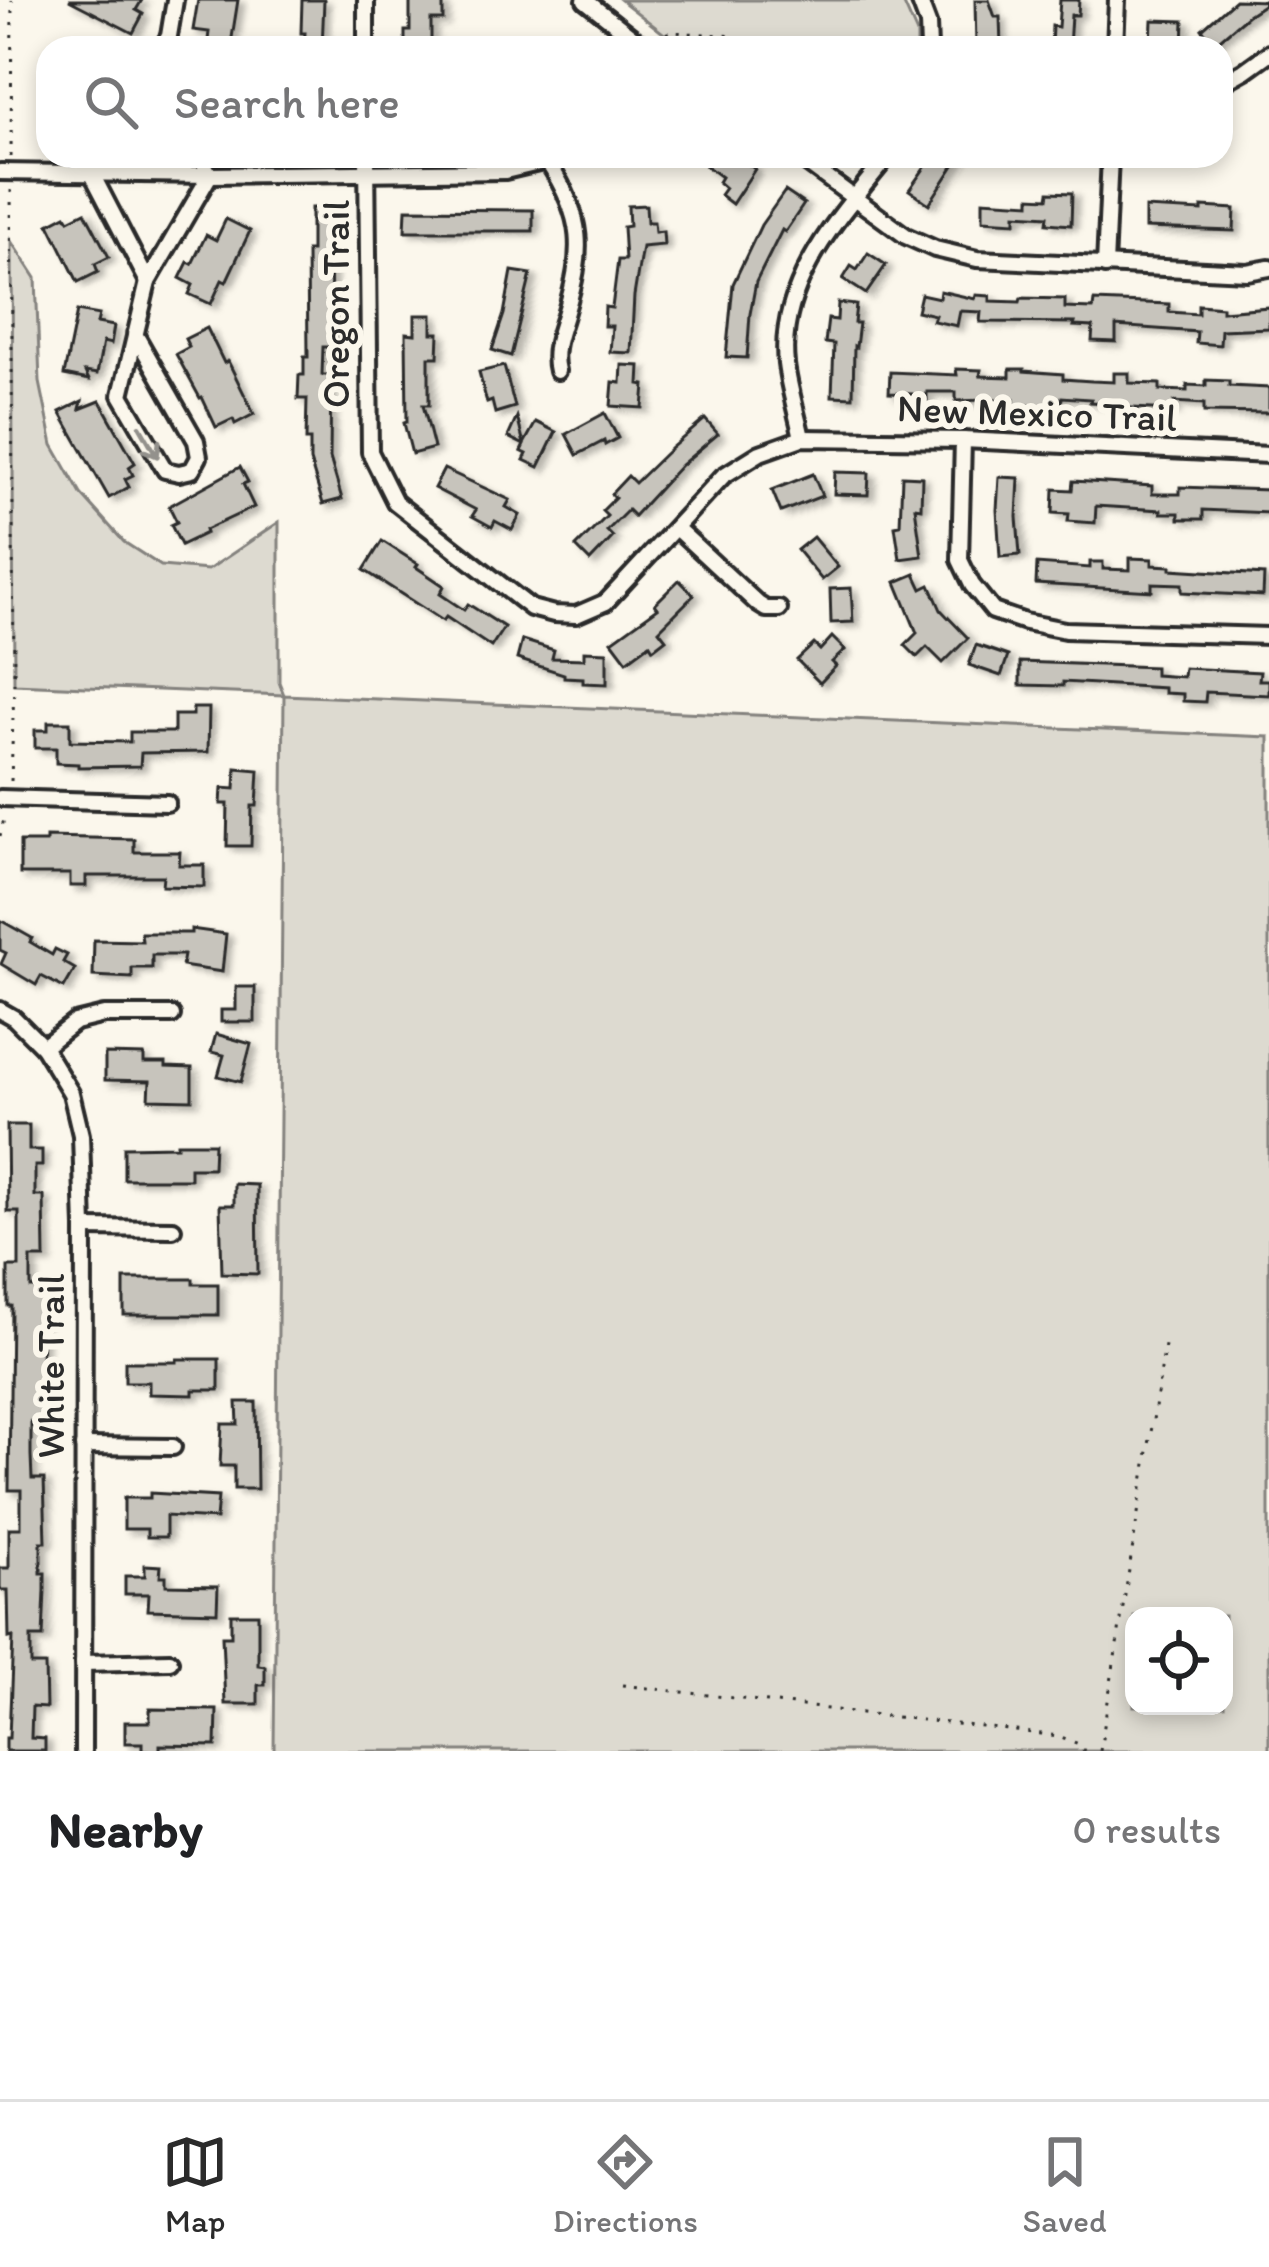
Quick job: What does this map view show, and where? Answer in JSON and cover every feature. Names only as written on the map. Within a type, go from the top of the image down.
[{"type":"street","points":[[169,36],[176,0]]},
{"type":"street","points":[[366,0],[366,36]]},
{"type":"street","points":[[585,0],[630,36]]},
{"type":"street","points":[[919,0],[928,36]]},
{"type":"street","points":[[1116,36],[1118,0]]},
{"type":"street","points":[[1233,77],[1269,53]]},
{"type":"street","points":[[92,174],[95,168]]},
{"type":"street","points":[[206,168],[210,175]]},
{"type":"street","points":[[6,172],[210,175],[310,168]]},
{"type":"street","name":"Oregon Trail","points":[[367,168],[370,452],[395,502],[530,608],[554,614],[576,615],[606,602],[676,528]]},
{"type":"street","points":[[446,168],[515,168]]},
{"type":"street","points":[[553,168],[566,191],[579,236],[577,274],[553,356],[557,371]]},
{"type":"street","points":[[814,168],[906,236],[976,259],[1247,272],[1269,268]]},
{"type":"street","points":[[779,609],[758,604],[676,528],[724,476],[760,453],[802,438],[786,363],[786,326],[795,292],[811,259],[879,168]]},
{"type":"street","points":[[1105,266],[1109,168]]},
{"type":"street","points":[[92,174],[148,282]]},
{"type":"street","points":[[135,334],[196,441],[199,458],[192,470],[164,470],[121,395],[135,334],[148,282],[210,175]]},
{"type":"street","name":"New Mexico Trail","points":[[802,438],[963,440],[1269,455]]},
{"type":"street","points":[[963,440],[960,560],[993,611],[1065,630],[1269,635]]},
{"type":"street","points":[[4,798],[167,803]]},
{"type":"street","name":"White Trail","points":[[0,1010],[43,1047],[70,1094],[82,1135],[83,1751]]},
{"type":"street","points":[[43,1047],[75,1022],[104,1015],[172,1015]]},
{"type":"street","points":[[84,1228],[172,1229]]},
{"type":"street","points":[[83,1446],[173,1447]]},
{"type":"street","points":[[83,1663],[170,1661]]},
{"type":"path","points":[[0,836],[14,744],[6,172],[12,0]]},
{"type":"path","points":[[661,36],[670,32],[737,36]]},
{"type":"path","points":[[1100,1751],[1165,1345]]},
{"type":"path","points":[[622,1685],[1059,1736],[1081,1745],[1084,1751]]},
{"type":"shaded area","points":[[621,0],[902,0],[917,34],[917,36],[667,36]]},
{"type":"shaded area","points":[[12,241],[36,278],[40,382],[53,445],[81,494],[124,542],[161,566],[208,570],[279,522],[279,682],[284,695],[14,684]]},
{"type":"shaded area","points":[[284,695],[1269,737],[1269,1751],[274,1751]]},
{"type":"building","points":[[69,0],[142,0],[136,10],[143,14],[133,33]]},
{"type":"building","points":[[198,0],[238,0],[232,36],[193,30]]},
{"type":"building","points":[[302,0],[324,0],[322,36],[301,33]]},
{"type":"building","points":[[410,0],[443,3],[443,20],[431,20],[431,36],[405,36],[410,31]]},
{"type":"building","points":[[975,0],[989,0],[995,17],[1000,17],[1001,36],[976,36]]},
{"type":"building","points":[[1060,0],[1079,0],[1078,15],[1071,15],[1070,36],[1052,36],[1052,26],[1058,27]]},
{"type":"building","points":[[1235,0],[1269,1],[1223,36],[1208,36],[1202,29]]},
{"type":"building","points":[[1152,20],[1184,21],[1183,36],[1151,36]]},
{"type":"building","points":[[709,168],[755,169],[732,204],[720,195],[725,188],[718,182],[721,177]]},
{"type":"building","points":[[925,168],[952,168],[929,204],[909,190]]},
{"type":"building","points":[[785,191],[804,204],[782,230],[756,282],[747,358],[726,357],[733,284],[761,225]]},
{"type":"building","points":[[1049,192],[1072,193],[1071,225],[1047,223],[1048,216],[1016,214],[1016,222],[983,220],[983,200],[1030,203],[1030,197],[1048,198]]},
{"type":"building","points":[[646,205],[647,222],[654,222],[655,232],[663,231],[664,245],[642,247],[631,353],[610,352],[612,326],[604,326],[605,307],[612,308],[618,260],[625,260],[623,227],[629,226],[628,206]]},
{"type":"building","points":[[1202,207],[1235,209],[1234,231],[1145,228],[1145,208],[1202,211]]},
{"type":"building","points":[[311,208],[330,208],[331,347],[323,347],[322,375],[331,375],[330,458],[342,499],[323,504],[310,461],[310,440],[306,440],[307,399],[298,399],[299,375],[304,375],[304,357],[308,357]]},
{"type":"building","points":[[406,209],[533,210],[533,231],[405,231]]},
{"type":"building","points":[[85,212],[109,257],[95,264],[98,272],[78,282],[49,224]]},
{"type":"building","points":[[226,219],[250,231],[211,304],[189,294],[193,285],[180,278],[206,235],[216,240]]},
{"type":"building","points":[[868,253],[886,265],[866,294],[843,279],[851,266],[857,270]]},
{"type":"building","points":[[512,271],[531,274],[511,356],[492,350]]},
{"type":"building","points":[[940,291],[975,299],[976,295],[990,296],[990,301],[1065,299],[1065,308],[1093,309],[1094,301],[1169,304],[1169,312],[1198,314],[1198,305],[1222,307],[1222,311],[1269,307],[1269,328],[1221,330],[1220,345],[1196,343],[1197,332],[1116,326],[1116,342],[1092,341],[1093,327],[980,322],[981,312],[960,311],[957,326],[933,321],[935,315],[917,311],[921,294],[939,298]]},
{"type":"building","points":[[838,303],[856,305],[854,323],[859,323],[853,397],[832,396],[834,344],[825,343],[828,319],[837,320]]},
{"type":"building","points":[[77,311],[99,315],[97,323],[114,326],[111,344],[103,342],[97,374],[85,372],[89,380],[64,375]]},
{"type":"building","points":[[415,315],[432,315],[432,333],[439,333],[438,357],[429,357],[429,405],[423,405],[434,448],[412,454],[404,423],[406,333],[415,334]]},
{"type":"building","points":[[207,328],[254,414],[235,424],[233,419],[216,427],[176,354],[189,347],[185,339]]},
{"type":"building","points":[[622,365],[640,366],[639,384],[645,385],[643,408],[611,406],[613,382],[621,383]]},
{"type":"building","points":[[504,366],[515,407],[495,413],[492,401],[487,403],[479,372]]},
{"type":"building","points":[[956,369],[1010,377],[1010,369],[1024,369],[1063,374],[1063,379],[1114,382],[1114,373],[1129,373],[1129,383],[1160,384],[1160,390],[1187,391],[1187,385],[1206,386],[1206,380],[1229,381],[1229,386],[1269,388],[1269,413],[1204,412],[1204,404],[1174,402],[1173,410],[1112,407],[1112,403],[1062,397],[1061,406],[1014,405],[1014,399],[956,401],[956,392],[927,392],[927,400],[889,393],[890,372],[957,375]]},
{"type":"building","points":[[82,401],[80,409],[100,401],[135,463],[129,467],[133,475],[125,479],[129,487],[109,498],[60,412]]},
{"type":"building","points":[[605,413],[618,438],[577,455],[566,434]]},
{"type":"building","points":[[517,417],[524,444],[536,422],[556,432],[539,467],[524,460],[524,445],[508,437]]},
{"type":"building","points":[[705,419],[718,434],[681,465],[634,516],[628,510],[607,531],[613,537],[590,561],[576,547],[607,516],[602,511],[615,498],[611,494],[628,476],[635,483]]},
{"type":"building","points":[[240,467],[254,507],[181,545],[171,525],[177,522],[169,506]]},
{"type":"building","points":[[444,469],[510,500],[506,507],[520,515],[512,530],[495,521],[492,527],[472,516],[476,510],[434,488]]},
{"type":"building","points":[[835,472],[869,473],[868,495],[834,494]]},
{"type":"building","points":[[813,474],[822,496],[781,512],[772,490]]},
{"type":"building","points":[[902,476],[922,477],[921,508],[915,507],[922,556],[900,559],[895,526],[900,525]]},
{"type":"building","points":[[999,477],[1019,478],[1020,555],[1000,557]]},
{"type":"building","points":[[1073,481],[1152,486],[1152,494],[1180,494],[1180,487],[1269,490],[1269,513],[1203,510],[1203,519],[1179,519],[1179,513],[1161,510],[1096,506],[1095,523],[1068,521],[1069,514],[1053,513],[1054,489],[1072,490]]},
{"type":"building","points":[[813,537],[838,567],[822,580],[797,550]]},
{"type":"building","points":[[382,541],[444,586],[440,594],[464,610],[468,604],[504,627],[491,647],[364,570]]},
{"type":"building","points":[[1130,558],[1152,559],[1152,565],[1171,569],[1264,575],[1263,596],[1182,592],[1182,584],[1152,583],[1152,591],[1036,584],[1037,564],[1090,568],[1090,562],[1103,562],[1103,569],[1130,570]]},
{"type":"building","points":[[915,574],[922,589],[930,585],[941,610],[968,638],[943,663],[927,647],[917,657],[905,645],[917,633],[896,582]]},
{"type":"building","points":[[679,580],[694,595],[659,630],[666,639],[627,661],[612,641],[658,608],[655,604]]},
{"type":"building","points":[[851,588],[853,622],[831,623],[830,589]]},
{"type":"building","points":[[832,637],[845,650],[820,683],[797,660],[814,644],[820,650]]},
{"type":"building","points":[[522,640],[554,650],[552,658],[584,659],[584,651],[607,652],[607,684],[583,683],[583,678],[564,677],[517,659]]},
{"type":"building","points":[[976,645],[1008,656],[1001,676],[969,665]]},
{"type":"building","points":[[1020,662],[1155,667],[1155,675],[1183,677],[1184,668],[1260,672],[1259,680],[1269,680],[1269,695],[1206,692],[1205,702],[1183,701],[1183,694],[1164,693],[1164,688],[1063,682],[1063,686],[1020,685]]},
{"type":"building","points":[[193,708],[209,708],[208,752],[141,753],[140,766],[78,767],[56,763],[56,748],[35,748],[35,730],[48,730],[48,722],[70,722],[70,741],[130,742],[130,732],[174,732],[174,715],[193,715]]},
{"type":"building","points":[[236,768],[259,770],[251,846],[227,846],[228,804],[221,804],[222,788],[235,789]]},
{"type":"building","points":[[46,837],[134,839],[134,852],[180,852],[179,865],[204,865],[204,887],[162,886],[163,876],[86,876],[86,886],[70,886],[70,874],[20,874],[20,842],[46,842]]},
{"type":"building","points":[[0,920],[52,955],[55,949],[67,955],[63,962],[75,969],[64,988],[41,976],[36,985],[1,964],[6,953],[0,950]]},
{"type":"building","points":[[191,929],[226,934],[222,972],[182,966],[184,955],[152,955],[152,968],[132,968],[132,978],[93,976],[94,940],[142,941],[141,933],[191,933]]},
{"type":"building","points":[[236,987],[255,987],[255,1022],[221,1022],[221,1010],[236,1010]]},
{"type":"building","points":[[216,1034],[251,1044],[241,1082],[218,1076],[224,1055],[211,1052]]},
{"type":"building","points":[[105,1054],[144,1055],[144,1063],[192,1068],[192,1100],[149,1099],[150,1081],[105,1080]]},
{"type":"building","points":[[7,1125],[29,1125],[29,1150],[42,1150],[42,1166],[35,1166],[35,1196],[44,1196],[45,1258],[31,1258],[31,1288],[44,1288],[40,1384],[45,1384],[44,1422],[31,1422],[31,1455],[32,1479],[44,1479],[46,1542],[41,1542],[41,1573],[45,1573],[45,1590],[43,1637],[31,1637],[31,1665],[45,1665],[46,1708],[32,1707],[31,1738],[45,1739],[45,1751],[6,1751],[13,1637],[9,1638],[8,1590],[0,1590],[0,1568],[9,1568],[9,1528],[21,1528],[21,1490],[9,1490],[8,1267],[19,1267],[19,1212],[8,1212]]},
{"type":"building","points":[[214,1143],[213,1168],[190,1168],[190,1179],[124,1179],[124,1147]]},
{"type":"building","points":[[234,1184],[257,1185],[258,1274],[222,1273],[220,1205],[234,1205]]},
{"type":"building","points":[[124,1279],[193,1279],[193,1284],[218,1284],[218,1315],[124,1315]]},
{"type":"building","points":[[219,1359],[219,1390],[149,1394],[149,1382],[125,1382],[125,1362]]},
{"type":"building","points":[[237,1402],[256,1402],[257,1489],[234,1489],[234,1466],[220,1466],[222,1424],[238,1424]]},
{"type":"building","points":[[150,1493],[218,1497],[216,1519],[166,1516],[166,1537],[147,1537],[147,1529],[124,1529],[124,1498],[150,1498]]},
{"type":"building","points":[[145,1565],[161,1566],[166,1585],[218,1586],[217,1612],[148,1610],[149,1594],[125,1594],[125,1576],[145,1576]]},
{"type":"building","points":[[231,1614],[258,1614],[258,1665],[265,1666],[265,1685],[258,1685],[258,1704],[225,1704],[222,1636],[231,1636]]},
{"type":"building","points":[[150,1709],[217,1710],[216,1746],[160,1745],[160,1751],[142,1750],[142,1743],[125,1743],[125,1722],[150,1722]]}]
